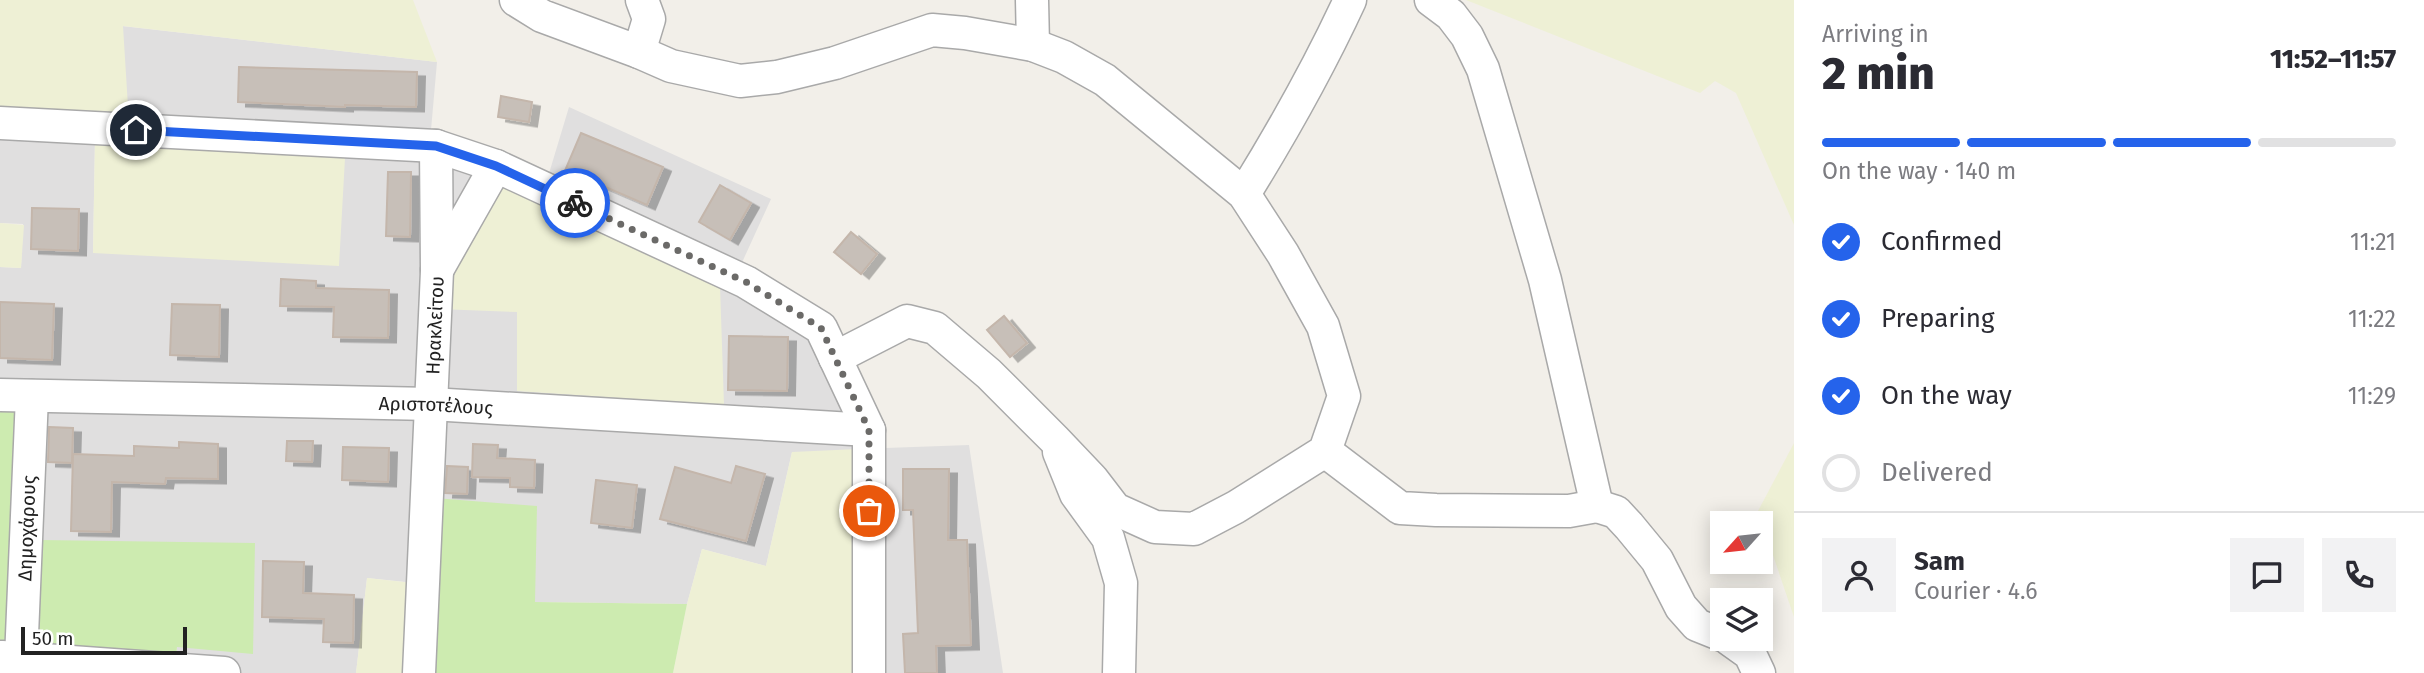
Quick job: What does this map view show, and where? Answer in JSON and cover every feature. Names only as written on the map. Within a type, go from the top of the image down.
[{"type":"street","points":[[516,0],[542,16],[671,66],[740,80],[776,77],[835,63],[932,30],[1033,45],[1064,57],[1105,80],[1244,194],[1283,254],[1322,326],[1344,396],[1325,451],[1236,508],[1194,529],[1155,527],[1115,509],[1092,479],[1054,439],[989,374],[935,328],[907,321],[835,358]]},
{"type":"street","points":[[639,52],[649,19],[642,0]]},
{"type":"street","points":[[1032,0],[1033,45]]},
{"type":"street","points":[[1244,194],[1289,120],[1350,0]]},
{"type":"street","points":[[1431,0],[1451,15],[1466,36],[1483,69],[1545,280],[1597,506]]},
{"type":"street","points":[[0,123],[436,146],[496,166],[746,282],[821,328],[869,430],[869,673]]},
{"type":"street","name":"Ηρακλείτου","points":[[419,673],[437,271],[436,146]]},
{"type":"street","points":[[437,271],[496,166]]},
{"type":"street","name":"Αριστοτέλους","points":[[0,396],[431,404],[869,430]]},
{"type":"street","name":"Δημοχάρους","points":[[11,658],[32,396]]},
{"type":"street","points":[[1054,439],[1076,494],[1108,538],[1121,583],[1119,673]]},
{"type":"street","points":[[1325,451],[1400,508],[1569,511],[1597,506],[1616,512],[1657,560],[1681,607],[1697,625],[1710,630]]},
{"type":"street","points":[[1746,651],[1759,673]]},
{"type":"street","points":[[11,658],[224,673]]},
{"type":"shaded area","points":[[122,26],[437,62],[431,130],[541,200],[569,107],[771,199],[729,291],[812,336],[851,411],[858,449],[969,445],[1003,673],[859,673],[792,452],[766,566],[702,549],[687,604],[535,602],[435,585],[367,578],[356,673],[175,673],[177,647],[40,540],[0,384],[0,267],[21,268],[23,224],[0,223],[0,134],[95,138],[93,252],[129,139]]},
{"type":"green space","points":[[0,0],[413,0],[437,62],[123,26],[130,139],[345,158],[339,266],[93,253],[95,138],[0,134]]},
{"type":"green space","points":[[1466,0],[1794,0],[1794,225],[1736,93],[1715,81],[1700,93]]},
{"type":"green space","points":[[502,179],[720,286],[724,405],[517,391],[517,312],[438,309],[439,266]]},
{"type":"green space","points":[[0,223],[24,225],[21,268],[0,267]]},
{"type":"green space","points":[[0,384],[43,385],[40,540],[255,543],[253,654],[177,647],[175,673],[0,673]]},
{"type":"green space","points":[[1794,443],[1794,617],[1773,555],[1773,511],[1758,511]]},
{"type":"green space","points":[[858,449],[859,673],[673,673],[702,549],[766,566],[792,452]]},
{"type":"green space","points":[[435,498],[537,506],[535,602],[687,604],[673,673],[414,673]]},
{"type":"green space","points":[[367,578],[413,583],[414,673],[356,673]]},
{"type":"building","points":[[239,67],[417,72],[416,107],[238,102]]},
{"type":"building","points":[[501,96],[532,102],[529,122],[498,117]]},
{"type":"building","points":[[581,133],[663,167],[647,205],[594,182],[592,185],[564,173]]},
{"type":"building","points":[[388,172],[411,172],[410,237],[386,236]]},
{"type":"building","points":[[720,185],[751,203],[730,240],[699,222]]},
{"type":"building","points":[[32,208],[79,209],[78,251],[31,249]]},
{"type":"building","points":[[851,232],[877,254],[861,274],[834,252]]},
{"type":"building","points":[[281,279],[316,281],[316,288],[389,290],[388,338],[333,337],[334,307],[280,306]]},
{"type":"building","points":[[0,302],[54,304],[52,360],[0,358]]},
{"type":"building","points":[[172,304],[220,305],[219,357],[170,355]]},
{"type":"building","points":[[1004,316],[1027,343],[1010,357],[987,330]]},
{"type":"building","points":[[729,336],[788,337],[787,391],[728,390]]},
{"type":"building","points":[[49,427],[73,428],[72,463],[48,462]]},
{"type":"building","points":[[287,441],[313,441],[312,462],[286,461]]},
{"type":"building","points":[[179,442],[218,444],[218,479],[166,478],[165,484],[112,482],[111,532],[71,531],[73,454],[134,456],[134,446],[179,448]]},
{"type":"building","points":[[473,444],[498,445],[497,458],[535,460],[534,488],[510,487],[510,478],[472,477]]},
{"type":"building","points":[[343,447],[389,448],[388,482],[342,480]]},
{"type":"building","points":[[447,466],[468,467],[467,494],[445,493]]},
{"type":"building","points":[[736,466],[765,474],[746,541],[660,519],[675,467],[731,483]]},
{"type":"building","points":[[903,469],[949,469],[948,540],[967,540],[971,645],[936,646],[937,673],[905,673],[903,634],[918,633],[913,510],[903,510]]},
{"type":"building","points":[[596,480],[637,485],[632,528],[591,523]]},
{"type":"building","points":[[263,561],[304,562],[303,593],[354,595],[353,643],[323,642],[324,619],[262,617]]},
{"type":"way so far","points":[[575,203],[746,282],[821,328],[869,430],[869,511]]},
{"type":"route","points":[[136,130],[436,146],[496,166],[575,203]]}]
